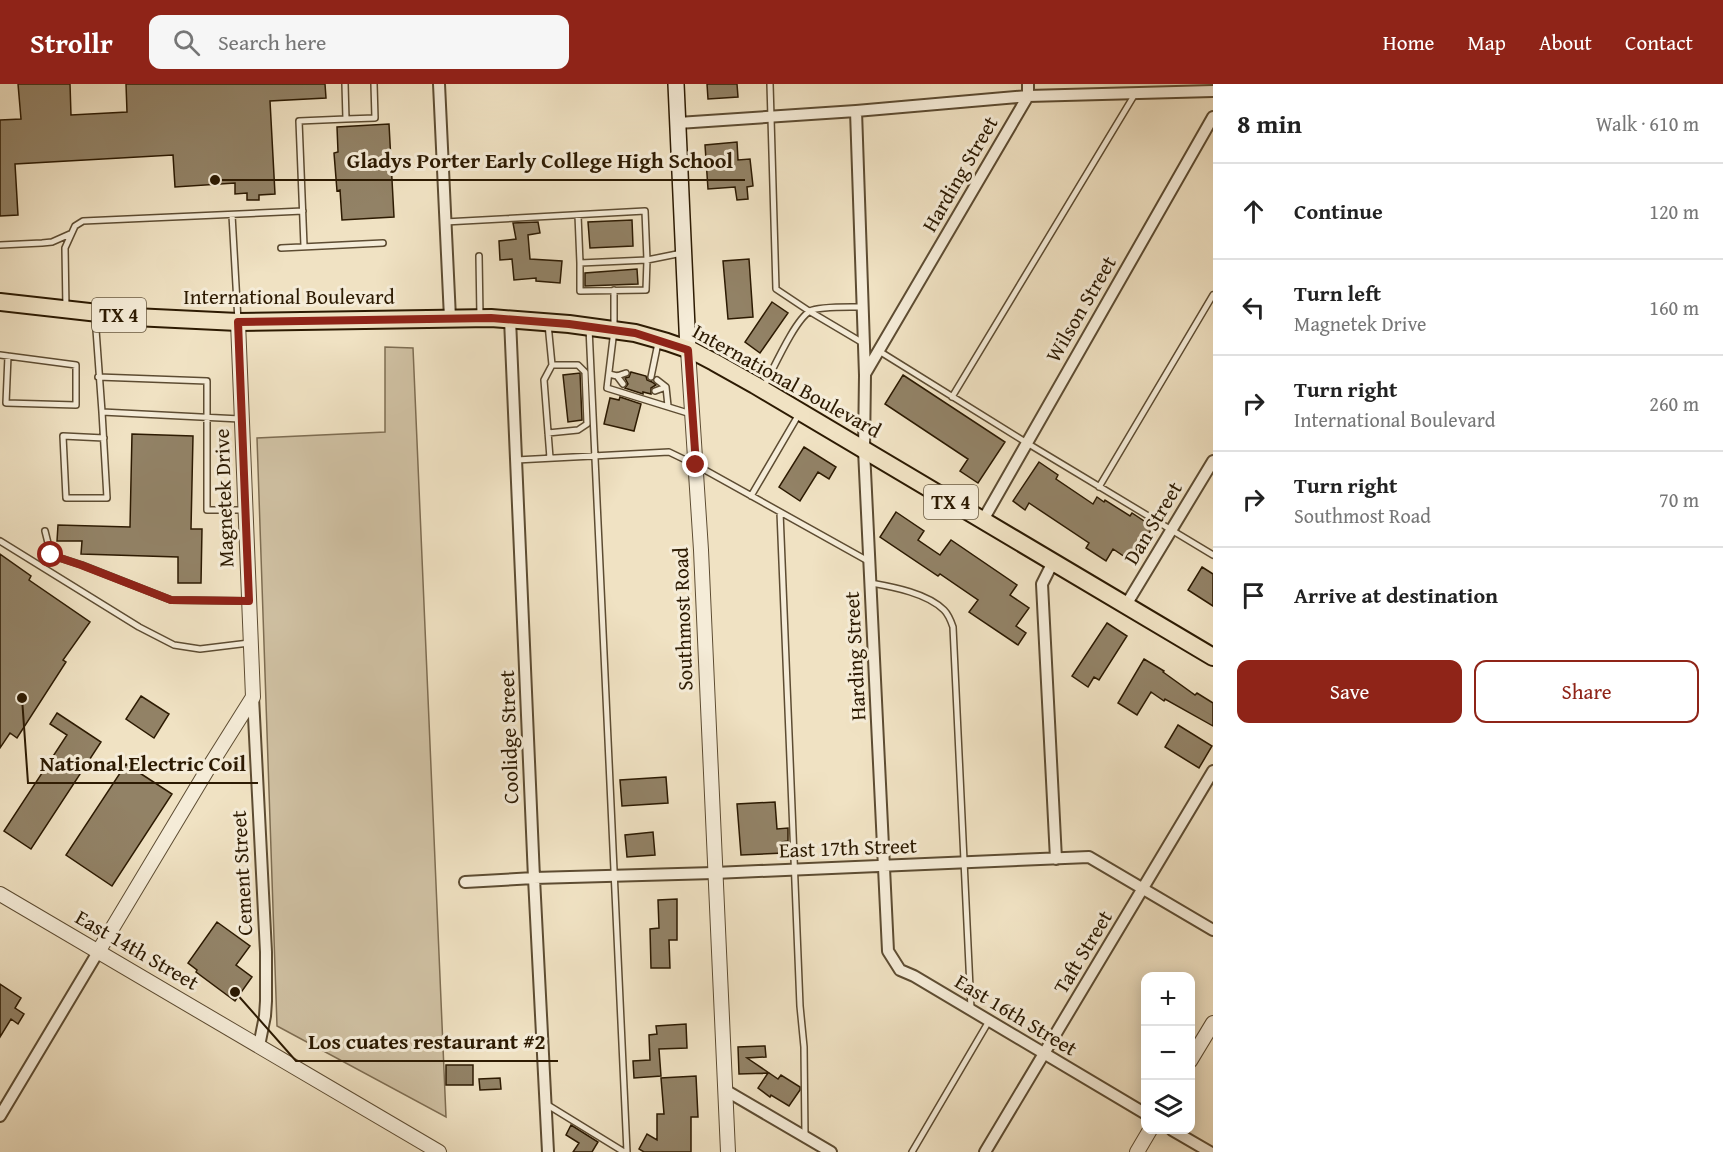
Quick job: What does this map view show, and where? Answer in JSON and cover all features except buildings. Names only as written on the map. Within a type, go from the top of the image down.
[{"type":"main road","name":"Southmost Road","points":[[676,84],[688,350]]},
{"type":"main road","name":"International Boulevard","points":[[0,302],[134,317],[238,322],[510,319],[614,330],[659,339],[714,362],[1213,657]]},
{"type":"street","points":[[439,84],[450,318]]},
{"type":"street","points":[[1028,84],[1028,96]]},
{"type":"street","points":[[678,123],[1028,96],[1213,91]]},
{"type":"street","name":"Harding Street","points":[[865,375],[1028,96]]},
{"type":"street","name":"Harding Street","points":[[856,111],[865,375],[864,450],[888,934]]},
{"type":"street","name":"Wilson Street","points":[[983,520],[1213,117]]},
{"type":"street","name":"Coolidge Street","points":[[510,319],[548,1152]]},
{"type":"street","name":"Magnetek Drive","points":[[238,322],[253,696]]},
{"type":"street","name":"Southmost Road","points":[[688,350],[701,550],[728,1152]]},
{"type":"street","name":"Dan Street","points":[[1126,605],[1213,461]]},
{"type":"street","points":[[1053,562],[1042,584],[1056,859]]},
{"type":"street","points":[[0,1116],[208,767],[253,696]]},
{"type":"street","name":"Cement Street","points":[[253,696],[266,951],[265,1016],[258,1046]]},
{"type":"street","name":"Taft Street","points":[[986,1152],[1213,771]]},
{"type":"street","name":"East 17th Street","points":[[465,882],[1089,857],[1213,930]]},
{"type":"street","name":"East 14th Street","points":[[0,894],[439,1152]]},
{"type":"street","name":"East 16th Street","points":[[888,934],[888,951],[900,970],[1141,1111]]},
{"type":"street","points":[[1195,1054],[1213,1023]]},
{"type":"street","points":[[725,1089],[831,1152]]},
{"type":"street","points":[[1137,1152],[1148,1134]]},
{"type":"street","points":[[1179,1134],[1210,1152]]},
{"type":"lane","points":[[345,84],[346,119]]},
{"type":"lane","points":[[304,246],[299,121],[375,118],[374,84]]},
{"type":"lane","points":[[770,84],[776,289],[864,344]]},
{"type":"lane","points":[[952,397],[1136,93]]},
{"type":"lane","points":[[66,310],[64,255],[70,234],[75,226],[83,221],[303,211]]},
{"type":"lane","points":[[445,222],[645,211],[646,290],[625,287],[580,291],[578,215]]},
{"type":"lane","points":[[232,215],[238,322]]},
{"type":"lane","points":[[0,245],[52,242],[70,234]]},
{"type":"lane","points":[[281,248],[383,243]]},
{"type":"lane","points":[[580,263],[647,260],[684,253]]},
{"type":"lane","points":[[479,256],[480,318]]},
{"type":"lane","points":[[623,261],[624,270]]},
{"type":"lane","points":[[595,262],[595,272]]},
{"type":"lane","points":[[608,262],[609,271]]},
{"type":"lane","points":[[611,289],[614,330],[607,388],[692,415]]},
{"type":"lane","points":[[1099,487],[1213,295]]},
{"type":"lane","points":[[762,390],[798,324],[809,311],[863,307]]},
{"type":"lane","points":[[95,313],[104,438],[106,498],[66,498],[63,436],[104,438]]},
{"type":"lane","points":[[548,322],[552,365],[544,380],[550,459]]},
{"type":"lane","points":[[548,433],[578,430],[587,424],[589,327]]},
{"type":"lane","points":[[651,377],[659,339]]},
{"type":"lane","points":[[879,351],[1213,555]]},
{"type":"lane","points":[[0,355],[8,356],[76,365],[76,405],[6,403],[8,356]]},
{"type":"lane","points":[[552,365],[578,365],[588,372],[596,456],[625,1152]]},
{"type":"lane","points":[[609,374],[617,376],[626,373]]},
{"type":"lane","points":[[617,376],[623,384]]},
{"type":"lane","points":[[98,378],[207,381],[207,510],[245,510]]},
{"type":"lane","points":[[657,380],[666,387],[668,406]]},
{"type":"lane","points":[[655,391],[666,387]]},
{"type":"lane","points":[[102,411],[241,420]]},
{"type":"lane","points":[[752,496],[800,412]]},
{"type":"lane","points":[[516,460],[669,452],[870,562]]},
{"type":"lane","points":[[780,512],[800,1006],[804,1047],[805,1137]]},
{"type":"lane","points":[[45,531],[51,555],[171,600],[249,601]]},
{"type":"lane","points":[[0,541],[139,627],[174,645],[200,649],[251,642]]},
{"type":"lane","points":[[871,583],[896,588],[931,600],[945,611],[953,627],[971,1010]]},
{"type":"lane","points":[[912,1152],[989,1021]]},
{"type":"lane","points":[[546,1104],[625,1152]]},
{"type":"shaded area","points":[[385,347],[413,348],[446,1117],[277,1026],[257,438],[385,432]]},
{"type":"place","name":"Gladys Porter Early College High School","points":[[215,180]]},
{"type":"place","name":"National Electric Coil","points":[[22,698]]},
{"type":"place","name":"Los cuates restaurant #2","points":[[235,992]]},
{"type":"route","points":[[51,555],[171,600],[249,601],[238,322],[491,318],[569,324],[635,333],[667,342],[688,350],[696,465]]}]
